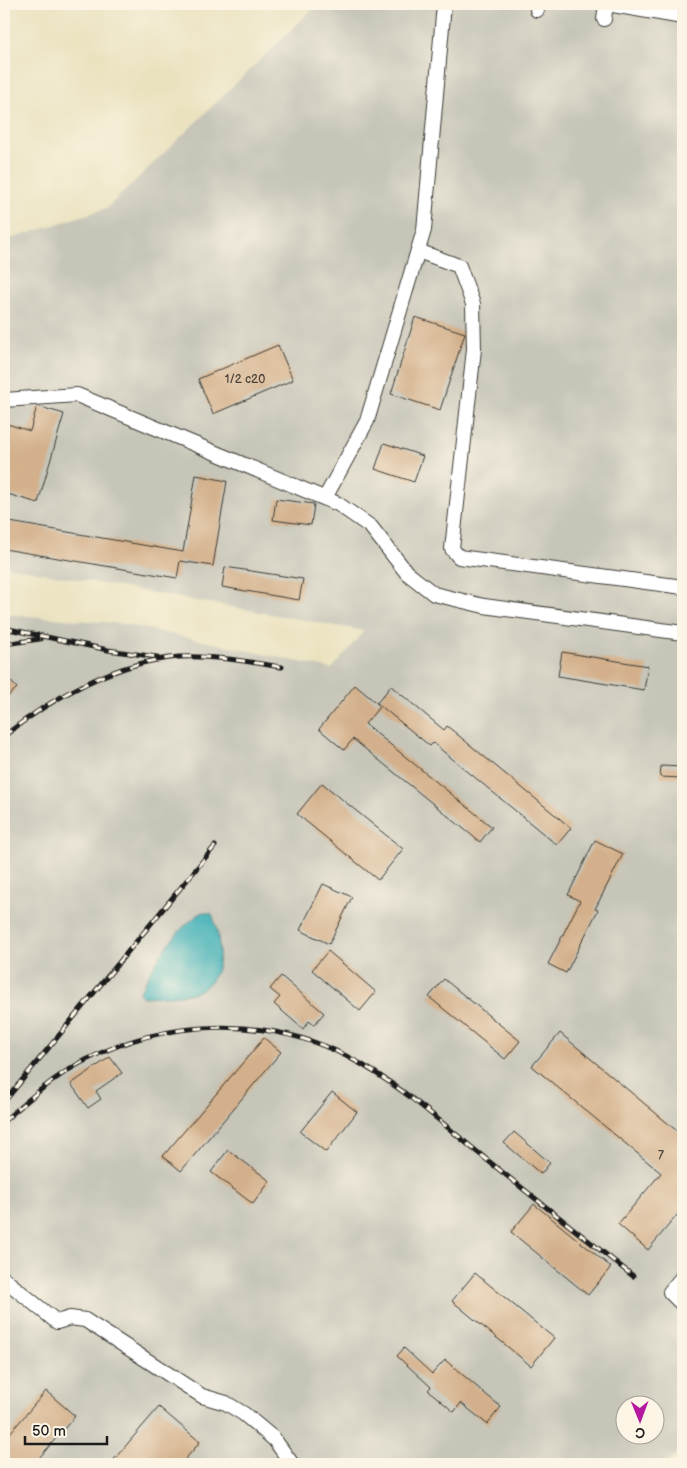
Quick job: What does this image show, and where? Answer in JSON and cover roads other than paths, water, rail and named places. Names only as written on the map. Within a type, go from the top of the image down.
[{"type":"lane","points":[[325,498],[367,421],[424,230],[444,4]]},
{"type":"lane","points":[[604,19],[607,4],[668,22],[683,17]]},
{"type":"lane","points":[[418,251],[458,266],[473,304],[474,349],[452,549],[459,557],[683,588]]},
{"type":"lane","points":[[4,400],[77,394],[325,498],[338,504],[371,527],[408,573],[434,594],[484,606],[683,633]]},
{"type":"lane","points":[[683,1276],[670,1292],[683,1305]]},
{"type":"lane","points":[[4,1279],[56,1322],[70,1318],[85,1320],[202,1396],[226,1403],[244,1414],[274,1439],[292,1464]]},
{"type":"water","points":[[203,912],[212,914],[219,943],[218,963],[211,981],[204,988],[192,993],[175,996],[143,997],[139,993],[166,948],[182,928]]},
{"type":"railway","points":[[4,628],[108,650],[157,657]]},
{"type":"railway","points":[[4,644],[40,639]]},
{"type":"railway","points":[[4,736],[64,695],[108,674],[155,660],[179,657],[205,657],[282,667]]},
{"type":"railway","points":[[4,1102],[215,846]]},
{"type":"railway","points":[[4,1121],[43,1088],[75,1066],[117,1046],[149,1036],[217,1027],[251,1029],[284,1034],[317,1043],[348,1057],[382,1077],[415,1101],[633,1276]]}]
